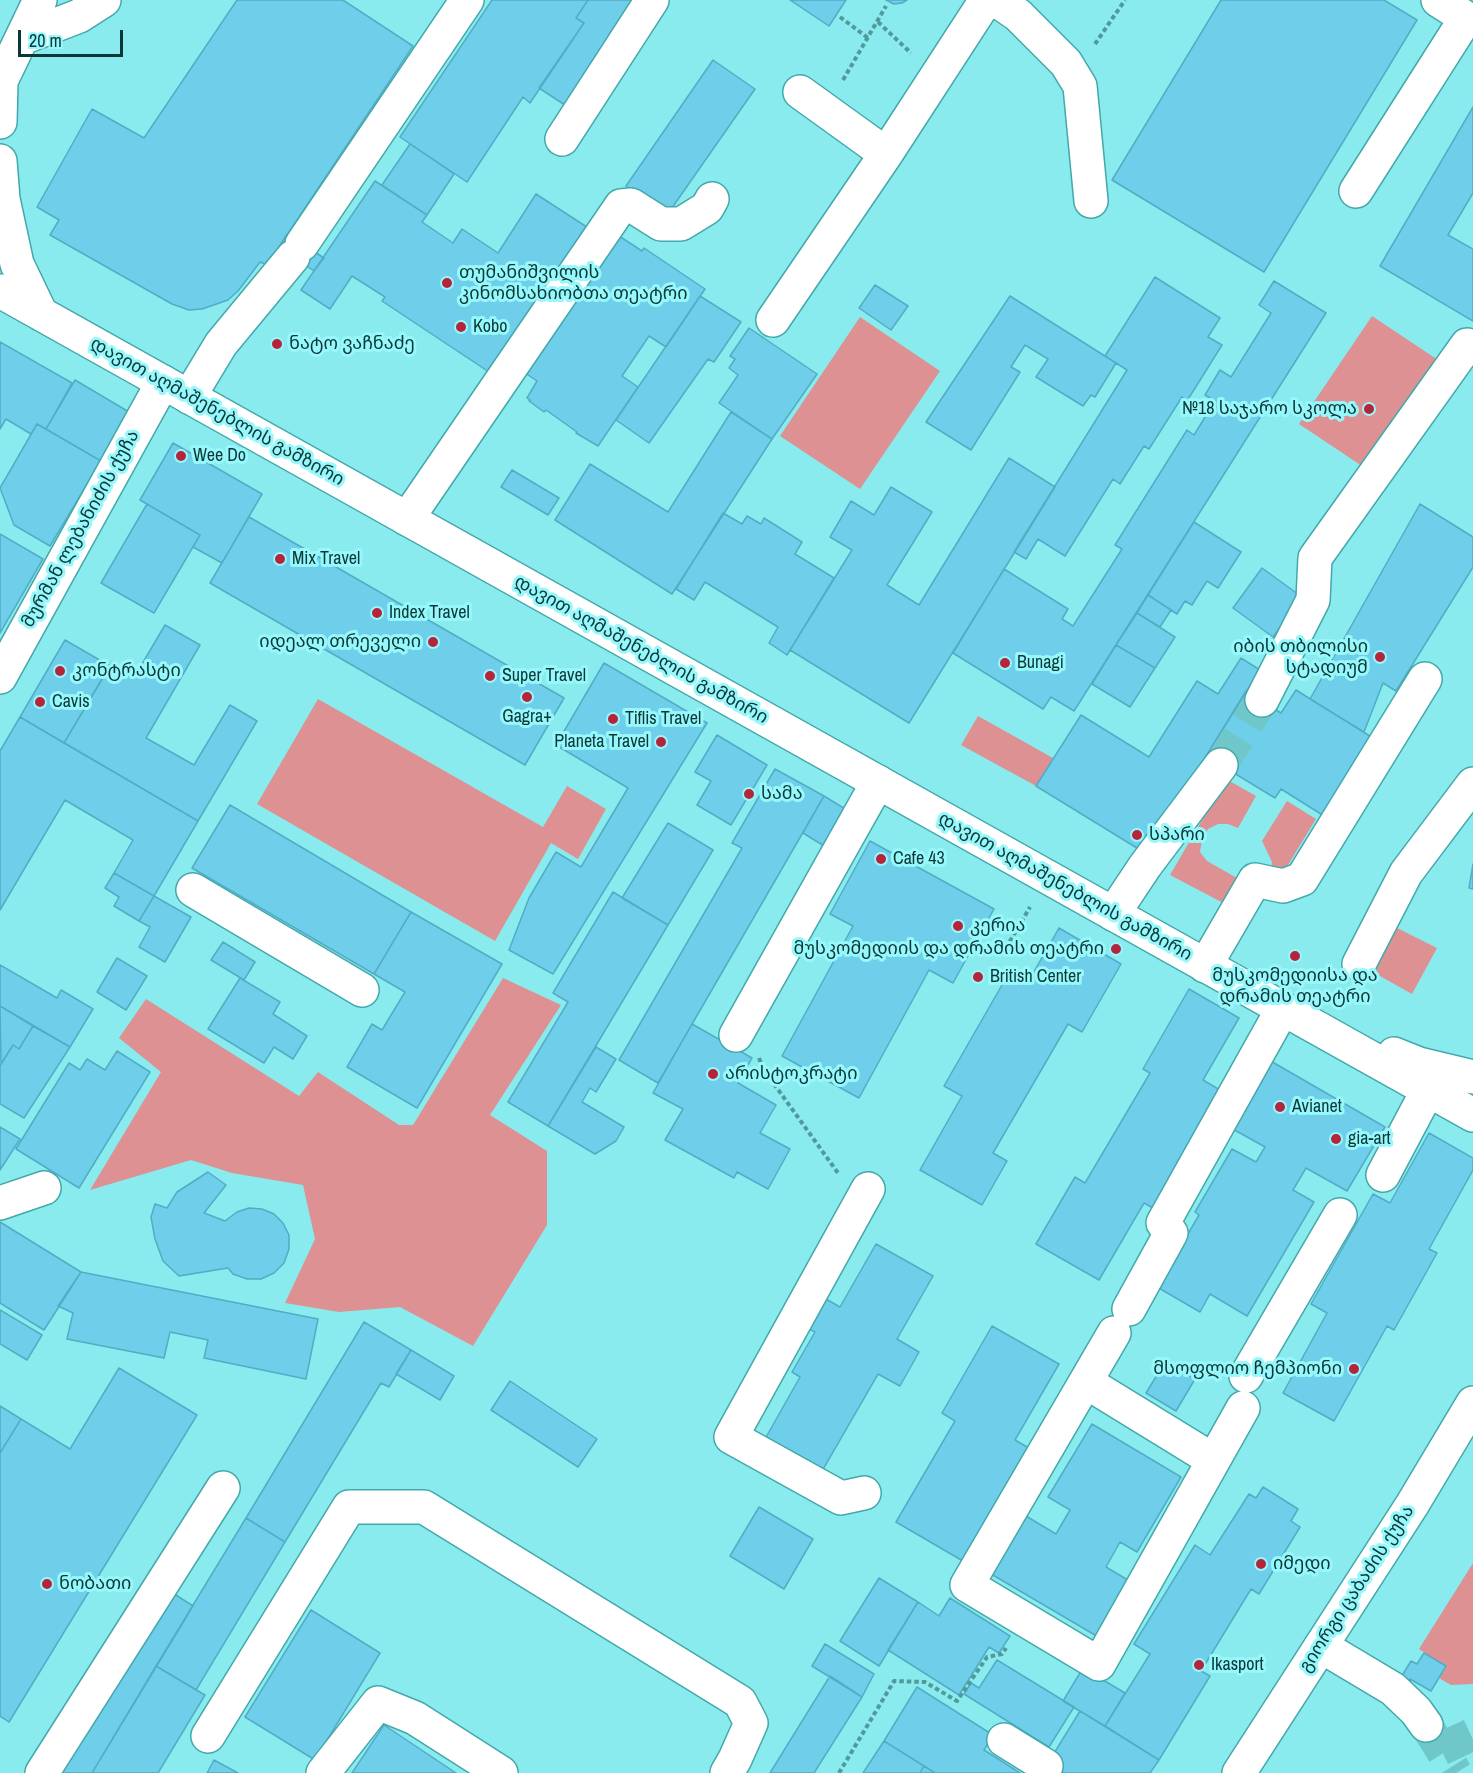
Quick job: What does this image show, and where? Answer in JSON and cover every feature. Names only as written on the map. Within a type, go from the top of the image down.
[{"type":"main road","points":[[0,122],[0,82],[40,0]]},
{"type":"main road","points":[[22,38],[79,16],[104,0]]},
{"type":"main road","name":"მურმან ლებანიძის ქუჩა","points":[[0,676],[176,389],[221,344],[298,251],[468,0]]},
{"type":"main road","points":[[562,139],[652,0]]},
{"type":"main road","points":[[773,320],[986,0]]},
{"type":"main road","points":[[996,0],[1018,15],[1075,75],[1080,86],[1091,201]]},
{"type":"main road","points":[[1356,191],[1466,18],[1438,0]]},
{"type":"main road","points":[[812,101],[885,154]]},
{"type":"main road","points":[[0,161],[3,200],[17,264],[41,314]]},
{"type":"main road","points":[[407,519],[621,206],[631,205],[661,224],[681,224],[707,208],[712,199]]},
{"type":"main road","name":"დავით აღმაშენებლის გამზირი","points":[[0,291],[1473,1115]]},
{"type":"main road","points":[[1262,700],[1314,600],[1315,558],[1467,345],[1473,348]]},
{"type":"main road","points":[[1205,966],[1255,880],[1283,886],[1302,879],[1425,679]]},
{"type":"main road","points":[[1113,914],[1144,866],[1221,765]]},
{"type":"main road","points":[[736,1035],[878,782]]},
{"type":"main road","points":[[1359,964],[1406,873],[1473,784]]},
{"type":"main road","points":[[193,890],[362,990]]},
{"type":"main road","points":[[1282,1010],[1163,1223],[1171,1233],[967,1585],[1099,1664],[1213,1460],[1245,1392],[1340,1215]]},
{"type":"main road","name":"დავით აღმაშენებლის გამზირი","points":[[1282,1010],[1419,1064],[1473,1077]]},
{"type":"main road","points":[[1383,1175],[1428,1090]]},
{"type":"main road","points":[[0,1203],[44,1188]]},
{"type":"main road","points":[[864,1493],[841,1498],[731,1437],[868,1189]]},
{"type":"main road","points":[[1086,1382],[1213,1460]]},
{"type":"main road","name":"გიორგი ცაბაძის ქუჩა","points":[[1239,1773],[1412,1505],[1473,1403]]},
{"type":"main road","points":[[42,1773],[223,1488]]},
{"type":"main road","points":[[208,1736],[349,1507],[424,1507],[740,1702],[751,1723],[727,1773]]},
{"type":"main road","points":[[1321,1646],[1393,1689],[1416,1711],[1426,1725]]},
{"type":"main road","points":[[323,1773],[378,1703],[415,1718],[501,1773]]},
{"type":"main road","points":[[1004,1740],[1046,1766]]},
{"type":"path","points":[[1075,75],[1125,0]]},
{"type":"path","points":[[812,101],[868,38],[886,6]]},
{"type":"path","points":[[840,17],[868,38]]},
{"type":"path","points":[[878,21],[936,76]]},
{"type":"path","points":[[1006,948],[1035,899]]},
{"type":"path","points":[[736,1035],[754,1046],[764,1070],[839,1174],[868,1189]]},
{"type":"path","points":[[839,1773],[894,1681],[925,1682],[957,1701],[987,1657],[1002,1654]]},
{"type":"shaded area","points":[[1372,316],[1438,360],[1365,468],[1299,424]]},
{"type":"shaded area","points":[[860,317],[940,371],[860,489],[780,436]]},
{"type":"shaded area","points":[[318,699],[543,827],[567,786],[606,809],[578,859],[551,843],[495,941],[257,804]]},
{"type":"shaded area","points":[[978,716],[1053,758],[1036,786],[961,745]]},
{"type":"shaded area","points":[[1226,779],[1256,796],[1238,828],[1228,824],[1218,824],[1208,829],[1202,839],[1200,852],[1207,861],[1244,882],[1229,906],[1170,875]]},
{"type":"shaded area","points":[[1287,801],[1316,819],[1280,878],[1271,872],[1272,862],[1262,841]]},
{"type":"shaded area","points":[[1395,927],[1437,948],[1412,994],[1371,971]]},
{"type":"shaded area","points":[[503,978],[561,1005],[490,1115],[547,1151],[547,1225],[473,1346],[400,1307],[339,1312],[285,1303],[315,1239],[303,1185],[232,1173],[191,1160],[90,1190],[161,1072],[119,1038],[146,999],[299,1096],[318,1072],[399,1125],[413,1125]]},
{"type":"shaded area","points":[[1473,1563],[1473,1684],[1451,1685],[1439,1678],[1446,1666],[1419,1649]]},
{"type":"building","points":[[237,0],[343,0],[413,46],[267,265],[260,262],[238,291],[228,300],[202,309],[189,310],[172,304],[50,235],[59,220],[37,207],[92,109],[144,138]]},
{"type":"building","points":[[492,0],[588,0],[576,18],[584,23],[530,103],[523,97],[467,182],[400,137]]},
{"type":"building","points":[[588,0],[644,0],[571,109],[539,88],[584,23],[576,18]]},
{"type":"building","points":[[790,0],[846,0],[829,26]]},
{"type":"building","points":[[886,0],[907,0],[894,4]]},
{"type":"building","points":[[1221,0],[1384,0],[1417,20],[1264,272],[1112,180]]},
{"type":"building","points":[[713,60],[755,89],[667,215],[626,186]]},
{"type":"building","points":[[1473,107],[1473,193],[1448,235],[1473,249],[1473,321],[1380,266]]},
{"type":"building","points":[[410,144],[454,174],[427,215],[382,185]]},
{"type":"building","points":[[375,181],[427,215],[422,222],[453,243],[462,229],[498,253],[536,194],[593,231],[495,376],[382,301],[385,297],[352,276],[330,309],[301,290]]},
{"type":"building","points":[[287,234],[324,258],[314,271],[279,247]]},
{"type":"building","points":[[616,234],[642,251],[644,248],[705,289],[666,347],[649,336],[622,376],[638,387],[598,446],[529,401],[527,398],[537,381],[522,371]]},
{"type":"building","points":[[1155,277],[1220,318],[1208,337],[1222,345],[1187,401],[1182,397],[1149,449],[1144,446],[1120,484],[1113,479],[1065,556],[1038,539],[1026,559],[1014,552],[1127,370],[1105,356]]},
{"type":"building","points":[[1274,281],[1326,313],[1074,711],[1051,697],[1043,709],[953,653],[1004,569],[1068,609],[1062,619],[1073,626],[1122,549],[1115,545],[1187,430],[1194,435],[1215,401],[1205,395],[1220,370],[1231,377],[1271,313],[1259,305]]},
{"type":"building","points":[[875,285],[908,306],[891,330],[859,308]]},
{"type":"building","points":[[700,296],[741,322],[714,362],[708,359],[649,443],[616,420]]},
{"type":"building","points":[[1010,296],[1116,363],[1095,397],[1091,395],[1083,406],[1036,377],[1048,359],[1025,345],[1011,367],[1020,372],[971,450],[926,422]]},
{"type":"building","points":[[749,328],[817,374],[772,439],[719,403],[738,375],[729,368],[735,359],[730,356]]},
{"type":"building","points":[[0,342],[72,383],[46,429],[37,424],[31,434],[6,419],[0,429]]},
{"type":"building","points":[[75,380],[129,412],[101,461],[46,429]]},
{"type":"building","points":[[731,412],[772,439],[672,594],[555,520],[590,464],[668,512]]},
{"type":"building","points":[[37,424],[101,461],[50,546],[14,525],[0,488]]},
{"type":"building","points":[[173,443],[262,494],[222,563],[193,547],[200,535],[140,500]]},
{"type":"building","points":[[1009,458],[1055,487],[909,723],[790,650],[852,550],[830,537],[851,501],[874,515],[891,487],[932,512],[887,585],[919,605]]},
{"type":"building","points":[[512,470],[559,498],[548,515],[501,487]]},
{"type":"building","points":[[147,504],[200,535],[154,613],[101,583]]},
{"type":"building","points":[[1420,504],[1473,537],[1473,567],[1396,691],[1383,683],[1364,732],[1310,699]]},
{"type":"building","points":[[723,513],[742,524],[747,516],[761,524],[764,518],[802,542],[795,554],[834,578],[787,655],[769,643],[778,627],[705,582],[694,600],[676,589]]},
{"type":"building","points":[[249,517],[564,698],[525,765],[210,583]]},
{"type":"building","points":[[1194,522],[1241,552],[1218,588],[1207,581],[1192,605],[1185,601],[1177,614],[1148,595]]},
{"type":"building","points":[[0,534],[43,559],[0,633]]},
{"type":"building","points":[[1262,568],[1302,597],[1273,637],[1233,608]]},
{"type":"building","points":[[1148,595],[1171,610],[1160,627],[1137,613]]},
{"type":"building","points":[[1137,613],[1175,637],[1155,668],[1116,645]]},
{"type":"building","points":[[165,625],[200,645],[146,738],[194,765],[230,705],[257,721],[198,821],[64,743],[112,662],[135,676]]},
{"type":"building","points":[[65,640],[110,666],[64,743],[20,717]]},
{"type":"building","points":[[1116,645],[1155,668],[1130,707],[1092,684]]},
{"type":"building","points":[[1241,658],[1260,670],[1145,853],[1036,786],[1081,715],[1149,757],[1197,681],[1218,694]]},
{"type":"building","points":[[604,663],[707,723],[553,974],[509,950],[529,898],[556,852],[581,867],[628,788],[556,745]]},
{"type":"building","points":[[1296,690],[1381,743],[1332,821],[1281,789],[1275,798],[1206,756],[1246,691],[1281,713]]},
{"type":"building","points":[[20,717],[198,821],[154,896],[114,873],[133,840],[65,800],[0,910],[0,751]]},
{"type":"building","points":[[717,735],[767,765],[731,825],[697,805],[711,781],[695,772]]},
{"type":"building","points":[[775,769],[824,796],[658,1083],[619,1060],[742,848],[732,843]]},
{"type":"building","points":[[824,796],[850,812],[829,849],[803,833]]},
{"type":"building","points":[[230,805],[411,912],[374,974],[192,868]]},
{"type":"building","points":[[668,823],[713,850],[668,925],[622,898]]},
{"type":"building","points":[[870,841],[994,909],[953,983],[929,970],[859,1098],[782,1056],[853,926],[830,914]]},
{"type":"building","points":[[1473,864],[1473,889],[1469,888]]},
{"type":"building","points":[[114,873],[154,896],[139,921],[114,906],[119,897],[105,888]]},
{"type":"building","points":[[613,892],[668,925],[548,1126],[508,1102],[568,1002],[553,993]]},
{"type":"building","points":[[154,896],[191,917],[165,962],[139,947],[150,927],[139,921]]},
{"type":"building","points":[[411,912],[502,964],[417,1108],[347,1067],[372,1024],[382,1030],[405,992],[374,974]]},
{"type":"building","points":[[1059,928],[1121,964],[1082,1032],[1068,1024],[993,1153],[1007,1161],[982,1205],[920,1170],[962,1096],[944,1086],[1010,971],[1028,982]]},
{"type":"building","points":[[223,942],[255,962],[244,980],[211,960]]},
{"type":"building","points":[[117,958],[147,976],[126,1010],[97,992]]},
{"type":"building","points":[[0,965],[57,998],[61,990],[93,1009],[70,1047],[0,1006]]},
{"type":"building","points":[[240,978],[280,1002],[273,1014],[307,1036],[293,1059],[274,1047],[264,1063],[208,1029]]},
{"type":"building","points":[[1189,989],[1239,1018],[1203,1080],[1230,1096],[1162,1213],[1144,1203],[1099,1280],[1036,1244],[1075,1177],[1085,1183],[1150,1073],[1143,1069]]},
{"type":"building","points":[[0,1006],[33,1026],[19,1049],[13,1045],[1,1064]]},
{"type":"building","points":[[692,1024],[752,1058],[738,1083],[776,1105],[760,1133],[790,1149],[768,1189],[737,1172],[734,1178],[665,1140],[683,1109],[653,1093]]},
{"type":"building","points":[[33,1026],[70,1047],[24,1118],[0,1104],[0,1066],[13,1045],[19,1049]]},
{"type":"building","points":[[596,1047],[616,1059],[596,1092],[590,1088],[582,1102],[624,1127],[616,1141],[595,1154],[548,1126]]},
{"type":"building","points":[[117,1051],[150,1072],[79,1188],[16,1149],[69,1063],[80,1070],[87,1059],[105,1070]]},
{"type":"building","points":[[1262,1056],[1385,1127],[1347,1191],[1306,1168],[1293,1190],[1314,1202],[1247,1316],[1210,1294],[1200,1312],[1157,1287],[1199,1215],[1195,1212],[1232,1149],[1256,1162],[1265,1147],[1222,1123]]},
{"type":"building","points":[[0,1127],[20,1139],[0,1170]]},
{"type":"building","points":[[1429,1133],[1473,1158],[1473,1170],[1429,1249],[1437,1253],[1394,1330],[1387,1326],[1334,1421],[1283,1393],[1327,1313],[1311,1304],[1373,1194],[1390,1203]]},
{"type":"building","points":[[208,1172],[226,1185],[204,1213],[225,1221],[237,1212],[249,1208],[262,1209],[274,1214],[283,1223],[289,1235],[289,1249],[284,1263],[274,1273],[261,1279],[247,1279],[233,1274],[228,1268],[179,1276],[163,1261],[155,1239],[151,1217],[155,1204],[167,1208],[177,1192]]},
{"type":"building","points":[[0,1222],[81,1272],[44,1330],[0,1303]]},
{"type":"building","points":[[876,1244],[933,1276],[897,1339],[919,1352],[900,1386],[878,1374],[822,1471],[765,1439],[800,1377],[792,1372],[815,1332],[801,1325],[819,1295],[840,1307]]},
{"type":"building","points":[[81,1272],[318,1319],[306,1379],[204,1358],[208,1340],[170,1332],[164,1358],[67,1339],[73,1313],[58,1306]]},
{"type":"building","points":[[0,1310],[42,1335],[27,1360],[0,1344]]},
{"type":"building","points":[[364,1322],[411,1350],[389,1387],[381,1383],[285,1542],[246,1518]]},
{"type":"building","points":[[992,1326],[1059,1364],[1015,1440],[1034,1451],[968,1564],[896,1522],[955,1421],[942,1413]]},
{"type":"building","points":[[411,1350],[454,1376],[440,1400],[396,1374]]},
{"type":"building","points":[[1165,1362],[1195,1379],[1176,1411],[1146,1393]]},
{"type":"building","name":"ნობათი","points":[[119,1368],[197,1415],[9,1722],[0,1716],[0,1453],[21,1419],[70,1449]]},
{"type":"building","points":[[510,1381],[597,1439],[578,1467],[491,1410]]},
{"type":"building","points":[[0,1406],[21,1419],[0,1453]]},
{"type":"building","points":[[1092,1424],[1181,1477],[1137,1552],[1120,1542],[1106,1567],[1133,1583],[1100,1638],[986,1571],[1021,1513],[1056,1534],[1070,1510],[1048,1497]]},
{"type":"building","points":[[1263,1487],[1298,1509],[1291,1521],[1300,1527],[1259,1594],[1251,1589],[1201,1671],[1210,1676],[1159,1760],[1105,1726],[1150,1654],[1134,1644],[1195,1545],[1210,1555],[1249,1494],[1256,1498]]},
{"type":"building","points":[[759,1507],[813,1539],[784,1589],[730,1556]]},
{"type":"building","points":[[246,1518],[285,1542],[196,1690],[156,1666]]},
{"type":"building","points":[[879,1578],[918,1602],[879,1666],[840,1641]]},
{"type":"building","points":[[165,1588],[193,1606],[92,1773],[54,1773]]},
{"type":"building","points":[[950,1598],[1010,1636],[999,1653],[989,1647],[959,1695],[888,1650],[918,1602],[939,1616]]},
{"type":"building","points":[[311,1610],[380,1653],[315,1760],[245,1717]]},
{"type":"building","points":[[825,1644],[874,1674],[862,1697],[812,1666]]},
{"type":"building","points":[[1424,1653],[1446,1666],[1431,1691],[1410,1679],[1408,1684],[1400,1679],[1411,1661],[1417,1664]]},
{"type":"building","points":[[997,1660],[1074,1707],[1049,1747],[964,1694],[971,1683],[979,1688]]},
{"type":"building","points":[[156,1666],[205,1695],[158,1773],[92,1773]]},
{"type":"building","points":[[1083,1668],[1125,1693],[1105,1726],[1063,1701]]},
{"type":"building","points":[[830,1676],[862,1697],[814,1773],[770,1773]]},
{"type":"building","points":[[917,1687],[993,1735],[984,1750],[1020,1773],[935,1773],[884,1741]]},
{"type":"building","points":[[1080,1711],[1159,1760],[1150,1773],[1042,1773]]},
{"type":"building","points":[[384,1725],[456,1773],[352,1773]]},
{"type":"building","points":[[884,1741],[924,1766],[920,1773],[863,1773]]},
{"type":"building","points":[[214,1760],[238,1773],[207,1773]]},
{"type":"building","points":[[924,1766],[935,1773],[920,1773]]},
{"type":"tunnel","points":[[1221,765],[1262,700]]},
{"type":"tunnel","points":[[1426,1725],[1456,1773]]},
{"type":"tunnel","points":[[1441,1749],[1473,1734]]},
{"type":"place","name":"თუმანიშვილის კინომსახიობთა თეატრი","points":[[447,283]]},
{"type":"place","name":"Kobo","points":[[461,327]]},
{"type":"place","name":"ნატო ვაჩნაძე","points":[[277,344]]},
{"type":"place","name":"№18 საჯარო სკოლა","points":[[1369,409]]},
{"type":"place","name":"Wee Do","points":[[181,456]]},
{"type":"place","name":"Mix Travel","points":[[280,559]]},
{"type":"place","name":"Index Travel","points":[[377,613]]},
{"type":"place","name":"იდეალ თრეველი","points":[[433,642]]},
{"type":"place","name":"იბის თბილისი სტადიუმ","points":[[1380,657]]},
{"type":"place","name":"Bunagi","points":[[1005,663]]},
{"type":"place","name":"კონტრასტი","points":[[60,671]]},
{"type":"place","name":"Super Travel","points":[[490,676]]},
{"type":"place","name":"Gagra+","points":[[527,697]]},
{"type":"place","name":"Cavis","points":[[40,702]]},
{"type":"place","name":"Tiflis Travel","points":[[613,719]]},
{"type":"place","name":"Planeta Travel","points":[[661,742]]},
{"type":"place","name":"სამა","points":[[749,794]]},
{"type":"place","name":"სპარი","points":[[1137,835]]},
{"type":"place","name":"Cafe 43","points":[[881,859]]},
{"type":"place","name":"კერია","points":[[958,926]]},
{"type":"place","name":"მუსკომედიის და დრამის თეატრი","points":[[1116,949]]},
{"type":"place","name":"მუსკომედიისა და დრამის თეატრი","points":[[1295,956]]},
{"type":"place","name":"British Center","points":[[978,977]]},
{"type":"place","name":"არისტოკრატი","points":[[713,1074]]},
{"type":"place","name":"Avianet","points":[[1280,1107]]},
{"type":"place","name":"gia-art","points":[[1336,1139]]},
{"type":"place","name":"მსოფლიო ჩემპიონი","points":[[1354,1369]]},
{"type":"place","name":"იმედი","points":[[1261,1564]]},
{"type":"place","name":"ნობათი","points":[[47,1584]]},
{"type":"place","name":"Ikasport","points":[[1199,1665]]}]
